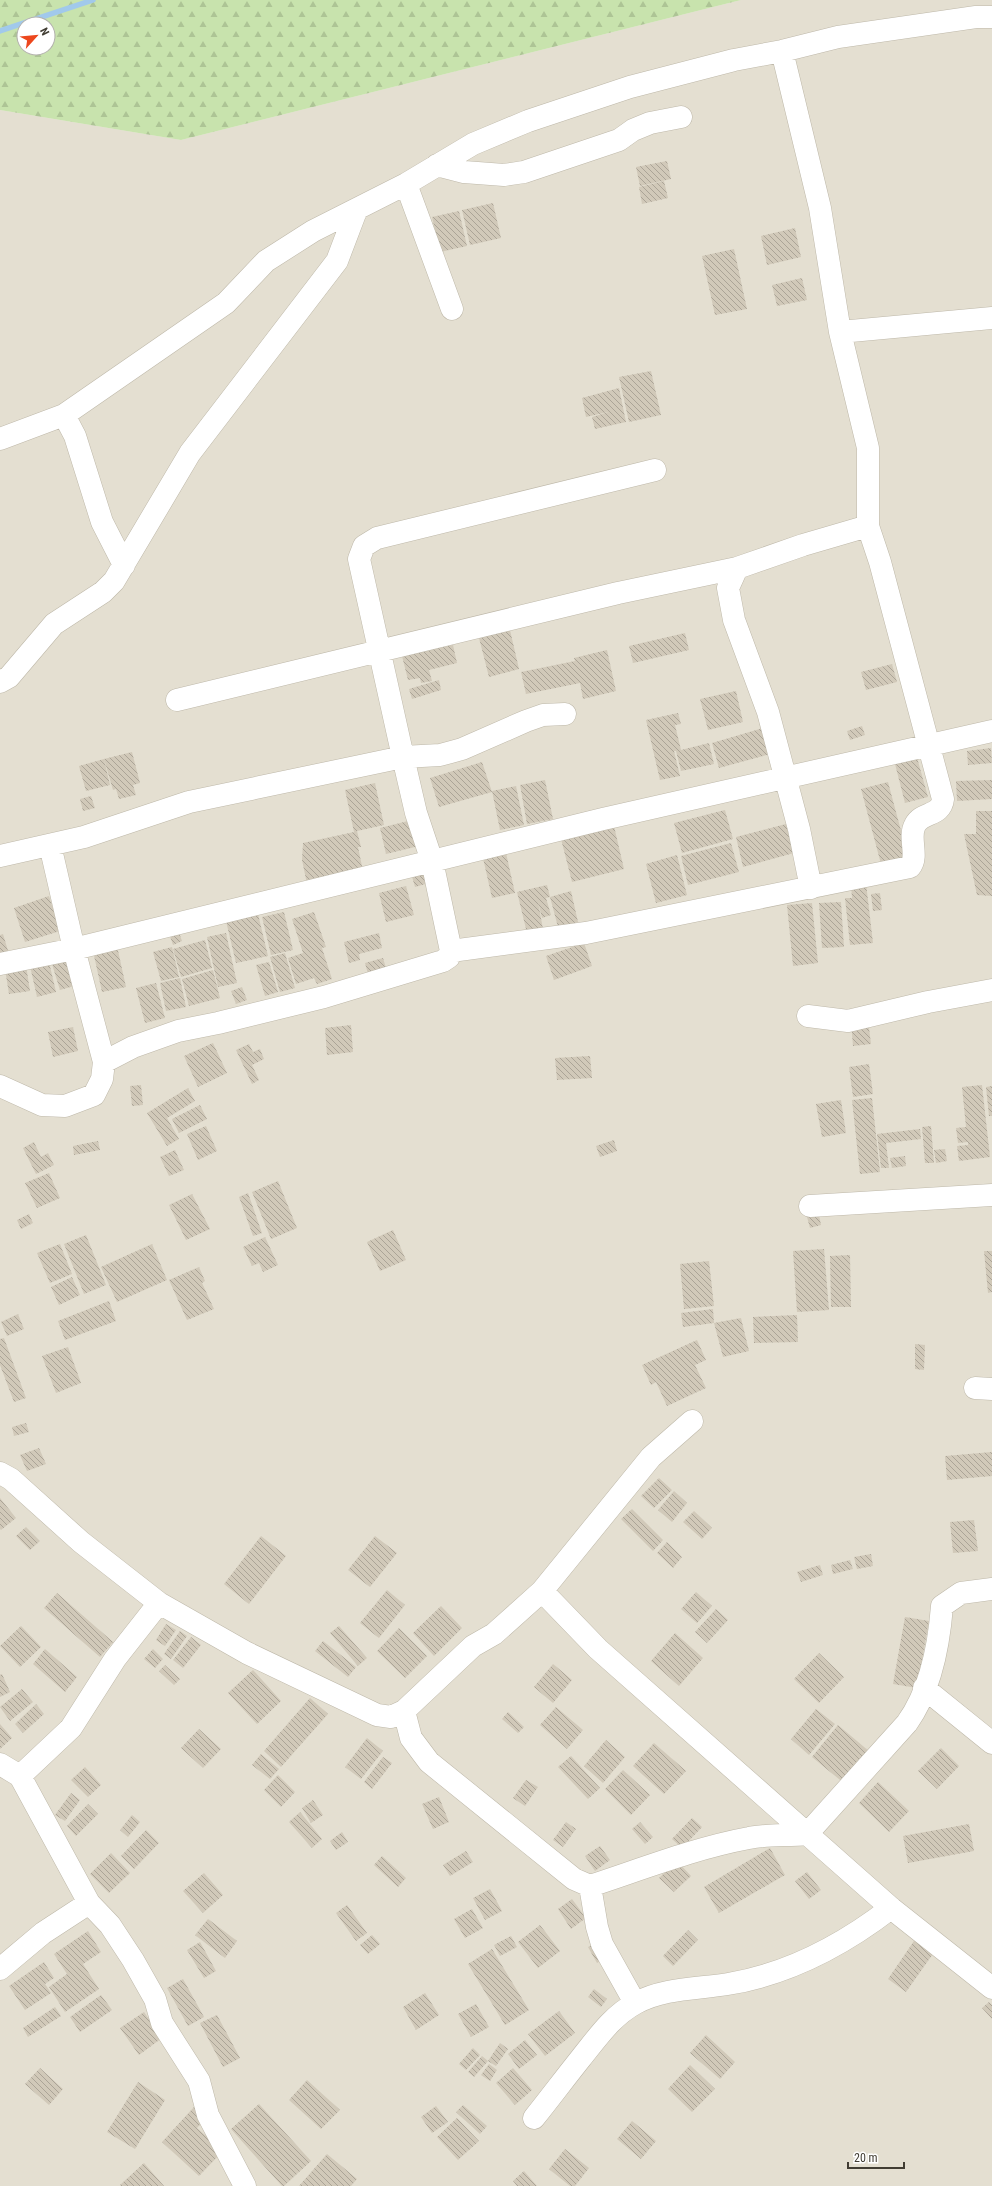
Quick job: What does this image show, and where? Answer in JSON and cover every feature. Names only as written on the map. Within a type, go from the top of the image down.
[{"type":"street","points":[[0,439],[64,415],[226,303],[266,261],[313,231],[356,211],[406,184],[473,144],[528,121],[608,95],[734,60],[782,51],[838,36],[976,17],[992,18]]},
{"type":"street","points":[[451,951],[586,933],[904,870],[913,864],[912,833],[915,824],[920,819],[937,812],[942,806],[943,799],[880,562],[868,526],[868,448],[840,332],[820,208],[782,51]]},
{"type":"street","points":[[437,165],[464,172],[504,175],[524,172],[619,140],[633,130],[650,123],[681,118]]},
{"type":"street","points":[[406,184],[452,309]]},
{"type":"street","points":[[0,682],[9,677],[54,624],[103,592],[114,581],[190,453],[337,261],[356,211]]},
{"type":"street","points":[[840,332],[992,318]]},
{"type":"street","points":[[64,415],[75,436],[102,522],[124,565]]},
{"type":"street","points":[[104,1062],[133,1047],[178,1031],[218,1023],[324,997],[443,961],[449,957],[451,951],[432,861],[416,813],[359,559],[364,546],[377,538],[655,470]]},
{"type":"street","points":[[177,700],[618,594],[737,568],[803,545],[868,526]]},
{"type":"street","points":[[737,568],[728,588],[734,620],[768,712],[784,777],[799,828],[811,888]]},
{"type":"street","points":[[0,856],[84,837],[189,802],[403,757],[440,755],[462,749],[543,715],[565,714]]},
{"type":"street","points":[[0,964],[74,949],[603,819],[784,777],[928,747],[992,731]]},
{"type":"street","points":[[0,1086],[42,1105],[65,1106],[94,1095],[102,1080],[104,1062],[74,949],[50,844]]},
{"type":"street","points":[[808,1016],[848,1021],[928,1002],[992,990]]},
{"type":"street","points":[[810,1206],[992,1194]]},
{"type":"street","points":[[0,1473],[11,1479],[81,1542],[159,1603],[247,1653],[370,1712],[391,1717],[404,1711],[473,1646],[494,1634],[542,1592],[651,1457],[692,1421]]},
{"type":"street","points":[[404,1711],[411,1738],[430,1762],[574,1879],[590,1886],[665,1861],[747,1838],[768,1835],[807,1834],[907,1723],[918,1707],[936,1649],[942,1606],[961,1593],[992,1590]]},
{"type":"street","points":[[542,1592],[598,1649],[891,1908],[992,1988]]},
{"type":"street","points":[[20,1776],[71,1728],[114,1659],[159,1603]]},
{"type":"street","points":[[924,1688],[992,1743]]},
{"type":"street","points":[[0,1764],[20,1776],[89,1903],[110,1925],[133,1960],[155,1999],[162,2023],[199,2081],[208,2115],[245,2186]]},
{"type":"street","points":[[590,1886],[597,1927],[602,1944],[635,2003]]},
{"type":"street","points":[[0,1969],[43,1932],[89,1903]]},
{"type":"street","points":[[534,2118],[612,2018],[635,2003],[653,1994],[729,1984],[787,1969],[841,1942],[869,1925],[891,1908]]},
{"type":"shaded area","points":[[741,0],[992,0],[992,2186],[0,2186],[0,110],[181,140]]},
{"type":"green space","points":[[0,0],[741,0],[181,140],[0,110]]},
{"type":"building","points":[[667,161],[671,179],[640,186],[636,167]]},
{"type":"building","points":[[664,181],[668,198],[642,204],[639,187]]},
{"type":"building","points":[[493,203],[501,238],[470,245],[462,210]]},
{"type":"building","points":[[459,211],[467,246],[440,252],[432,217]]},
{"type":"building","points":[[795,228],[801,257],[767,265],[761,236]]},
{"type":"building","points":[[734,249],[747,309],[715,315],[702,256]]},
{"type":"building","points":[[802,278],[807,300],[777,306],[772,285]]},
{"type":"building","points":[[651,371],[661,415],[629,422],[619,377]]},
{"type":"building","points":[[619,388],[626,422],[595,429],[592,417],[608,412],[586,417],[582,398]]},
{"type":"building","points":[[510,630],[519,669],[489,677],[479,638]]},
{"type":"building","points":[[685,633],[689,650],[633,663],[629,646]]},
{"type":"building","points":[[453,645],[457,663],[429,670],[432,681],[421,683],[420,678],[408,680],[402,656]]},
{"type":"building","points":[[607,650],[616,691],[583,699],[580,683],[526,694],[521,672],[575,661],[574,658]]},
{"type":"building","points":[[892,664],[897,682],[866,690],[861,672]]},
{"type":"building","points":[[439,680],[441,690],[412,699],[409,689]]},
{"type":"building","points":[[736,691],[743,722],[708,730],[700,699]]},
{"type":"building","points":[[678,713],[681,724],[675,725],[681,750],[709,743],[714,764],[681,771],[676,751],[674,751],[680,776],[660,780],[646,720]]},
{"type":"building","points":[[862,726],[865,735],[850,740],[847,731]]},
{"type":"building","points":[[763,728],[770,754],[719,768],[712,743]]},
{"type":"building","points":[[991,748],[992,763],[968,765],[967,751]]},
{"type":"building","points":[[132,752],[140,783],[133,785],[136,795],[119,799],[116,789],[113,790],[104,759]]},
{"type":"building","points":[[916,754],[928,797],[905,803],[894,760]]},
{"type":"building","points":[[104,759],[110,785],[86,791],[79,766]]},
{"type":"building","points":[[482,762],[492,792],[439,807],[430,778]]},
{"type":"building","points":[[545,780],[553,819],[527,824],[520,785]]},
{"type":"building","points":[[992,780],[992,799],[957,801],[956,781]]},
{"type":"building","points":[[888,782],[908,857],[881,864],[861,789]]},
{"type":"building","points":[[375,783],[384,825],[357,831],[361,847],[358,847],[363,871],[307,884],[302,860],[303,843],[354,832],[345,790]]},
{"type":"building","points":[[516,786],[524,825],[500,830],[492,791]]},
{"type":"building","points":[[91,796],[95,808],[83,811],[80,799]]},
{"type":"building","points":[[725,810],[733,839],[682,853],[674,823]]},
{"type":"building","points":[[976,811],[992,811],[992,896],[977,895],[964,834],[976,834]]},
{"type":"building","points":[[412,820],[419,846],[386,854],[380,828]]},
{"type":"building","points":[[786,824],[794,853],[743,867],[736,837]]},
{"type":"building","points":[[614,826],[624,869],[572,882],[561,839]]},
{"type":"building","points":[[731,843],[739,872],[688,885],[681,856]]},
{"type":"building","points":[[506,853],[515,893],[492,898],[483,858]]},
{"type":"building","points":[[677,855],[687,895],[656,903],[646,864]]},
{"type":"building","points":[[425,869],[429,883],[415,887],[411,873]]},
{"type":"building","points":[[866,883],[873,943],[850,945],[845,898],[852,898],[851,884]]},
{"type":"building","points":[[547,885],[550,897],[546,898],[551,915],[542,918],[538,902],[543,929],[527,933],[517,892]]},
{"type":"building","points":[[406,886],[414,915],[386,922],[379,893]]},
{"type":"building","points":[[571,891],[578,922],[558,927],[550,897]]},
{"type":"building","points":[[880,893],[882,910],[873,911],[871,894]]},
{"type":"building","points":[[49,896],[60,931],[25,942],[14,908]]},
{"type":"building","points":[[841,902],[844,947],[822,948],[819,903]]},
{"type":"building","points":[[812,903],[818,963],[793,966],[787,905]]},
{"type":"building","points":[[284,912],[293,950],[271,955],[262,917]]},
{"type":"building","points":[[314,912],[326,947],[322,948],[332,979],[317,984],[314,978],[296,984],[288,958],[303,953],[292,919]]},
{"type":"building","points":[[258,914],[268,956],[236,963],[226,921]]},
{"type":"building","points":[[178,930],[182,941],[173,945],[169,933]]},
{"type":"building","points":[[226,933],[237,983],[218,987],[207,937]]},
{"type":"building","points":[[379,933],[382,948],[359,954],[360,960],[349,963],[344,942]]},
{"type":"building","points":[[3,934],[9,954],[0,957],[0,935]]},
{"type":"building","points":[[205,940],[212,968],[181,977],[173,949]]},
{"type":"building","points":[[584,943],[592,966],[554,980],[546,956]]},
{"type":"building","points":[[117,946],[126,987],[102,992],[93,951]]},
{"type":"building","points":[[172,947],[179,977],[161,981],[153,952]]},
{"type":"building","points":[[285,953],[295,988],[280,992],[270,957]]},
{"type":"building","points":[[65,956],[74,986],[60,990],[51,961]]},
{"type":"building","points":[[383,958],[386,968],[368,974],[365,963]]},
{"type":"building","points":[[49,962],[56,992],[37,997],[30,966]]},
{"type":"building","points":[[269,962],[278,992],[265,996],[256,965]]},
{"type":"building","points":[[26,965],[30,991],[9,994],[5,969]]},
{"type":"building","points":[[213,970],[220,998],[189,1006],[182,979]]},
{"type":"building","points":[[180,978],[186,1007],[166,1011],[160,983]]},
{"type":"building","points":[[156,983],[165,1018],[145,1023],[136,988]]},
{"type":"building","points":[[242,987],[247,1000],[236,1004],[231,991]]},
{"type":"building","points":[[868,1020],[871,1044],[853,1046],[851,1022]]},
{"type":"building","points":[[351,1025],[353,1052],[327,1055],[325,1028]]},
{"type":"building","points":[[73,1027],[78,1051],[53,1057],[48,1032]]},
{"type":"building","points":[[213,1043],[227,1073],[198,1087],[184,1056]]},
{"type":"building","points":[[249,1044],[253,1052],[260,1049],[264,1059],[252,1065],[259,1080],[252,1084],[236,1050]]},
{"type":"building","points":[[590,1056],[592,1078],[557,1080],[555,1058]]},
{"type":"building","points":[[869,1064],[873,1094],[853,1097],[849,1067]]},
{"type":"building","points":[[141,1085],[143,1105],[132,1106],[130,1086]]},
{"type":"building","points":[[982,1085],[990,1157],[959,1161],[957,1146],[968,1145],[968,1142],[958,1143],[956,1128],[966,1127],[962,1087]]},
{"type":"building","points":[[992,1086],[992,1116],[989,1116],[986,1087]]},
{"type":"building","points":[[188,1088],[195,1101],[167,1118],[179,1139],[167,1146],[147,1113]]},
{"type":"building","points":[[872,1098],[880,1172],[860,1174],[852,1100]]},
{"type":"building","points":[[841,1100],[846,1133],[822,1137],[816,1104]]},
{"type":"building","points":[[200,1105],[207,1119],[179,1133],[172,1119]]},
{"type":"building","points":[[206,1126],[217,1151],[198,1160],[187,1134]]},
{"type":"building","points":[[931,1126],[934,1163],[925,1163],[922,1127]]},
{"type":"building","points":[[920,1129],[921,1139],[886,1143],[889,1168],[881,1168],[877,1134]]},
{"type":"building","points":[[614,1140],[617,1151],[600,1157],[596,1146]]},
{"type":"building","points":[[98,1141],[100,1150],[74,1155],[73,1146]]},
{"type":"building","points":[[34,1142],[41,1157],[48,1153],[54,1165],[36,1174],[23,1148]]},
{"type":"building","points":[[945,1149],[947,1161],[936,1163],[934,1150]]},
{"type":"building","points":[[175,1150],[184,1170],[169,1176],[160,1157]]},
{"type":"building","points":[[905,1156],[906,1166],[892,1168],[890,1158]]},
{"type":"building","points":[[49,1173],[60,1198],[37,1208],[25,1183]]},
{"type":"building","points":[[278,1181],[297,1228],[271,1239],[252,1192]]},
{"type":"building","points":[[248,1193],[262,1233],[253,1236],[239,1197]]},
{"type":"building","points":[[192,1194],[210,1229],[186,1240],[169,1205]]},
{"type":"building","points":[[29,1214],[33,1223],[21,1229],[17,1220]]},
{"type":"building","points":[[819,1215],[821,1225],[810,1228],[807,1217]]},
{"type":"building","points":[[393,1230],[406,1260],[380,1271],[367,1242]]},
{"type":"building","points":[[86,1235],[106,1285],[84,1294],[64,1244]]},
{"type":"building","points":[[265,1237],[278,1265],[263,1272],[259,1263],[252,1266],[243,1247]]},
{"type":"building","points":[[60,1244],[72,1274],[50,1283],[37,1253]]},
{"type":"building","points":[[152,1244],[167,1280],[117,1302],[101,1267]]},
{"type":"building","points":[[824,1249],[829,1310],[797,1312],[793,1251]]},
{"type":"building","points":[[984,1251],[992,1251],[992,1292],[988,1293]]},
{"type":"building","points":[[850,1255],[851,1307],[831,1307],[830,1256]]},
{"type":"building","points":[[709,1261],[714,1306],[684,1309],[680,1264]]},
{"type":"building","points":[[199,1267],[205,1281],[202,1283],[214,1309],[187,1320],[169,1280]]},
{"type":"building","points":[[72,1277],[80,1295],[59,1305],[51,1287]]},
{"type":"building","points":[[109,1301],[116,1321],[65,1340],[58,1321]]},
{"type":"building","points":[[713,1309],[714,1323],[683,1327],[681,1313]]},
{"type":"building","points":[[18,1314],[24,1329],[7,1336],[1,1322]]},
{"type":"building","points":[[797,1315],[798,1342],[754,1343],[753,1317]]},
{"type":"building","points":[[741,1318],[749,1351],[723,1357],[714,1323]]},
{"type":"building","points":[[4,1338],[26,1398],[14,1402],[0,1365],[0,1339]]},
{"type":"building","points":[[697,1340],[706,1360],[695,1365],[706,1388],[667,1406],[656,1382],[651,1385],[642,1365]]},
{"type":"building","points":[[915,1344],[925,1345],[924,1370],[915,1369]]},
{"type":"building","points":[[68,1347],[81,1383],[56,1393],[42,1356]]},
{"type":"building","points":[[26,1423],[29,1432],[14,1436],[12,1427]]},
{"type":"building","points":[[39,1448],[46,1464],[27,1471],[20,1455]]},
{"type":"building","points":[[992,1452],[992,1476],[947,1480],[945,1456]]},
{"type":"building","points":[[659,1478],[672,1490],[654,1508],[641,1496]]},
{"type":"building","points":[[674,1491],[687,1503],[672,1522],[658,1510]]},
{"type":"building","points":[[0,1498],[16,1518],[1,1530],[0,1529]]},
{"type":"building","points":[[632,1509],[663,1540],[653,1551],[621,1519]]},
{"type":"building","points":[[694,1511],[712,1528],[702,1539],[683,1522]]},
{"type":"building","points":[[974,1520],[978,1551],[953,1553],[950,1522]]},
{"type":"building","points":[[26,1527],[40,1541],[30,1550],[16,1536]]},
{"type":"building","points":[[261,1536],[286,1556],[249,1604],[224,1584]]},
{"type":"building","points":[[375,1536],[397,1553],[370,1587],[348,1570]]},
{"type":"building","points":[[667,1542],[682,1557],[673,1568],[657,1553]]},
{"type":"building","points":[[871,1554],[873,1566],[857,1569],[854,1557]]},
{"type":"building","points":[[850,1560],[853,1569],[833,1574],[831,1565]]},
{"type":"building","points":[[820,1565],[823,1575],[801,1582],[797,1572]]},
{"type":"building","points":[[387,1590],[405,1605],[379,1638],[360,1623]]},
{"type":"building","points":[[696,1592],[712,1606],[697,1623],[681,1609]]},
{"type":"building","points":[[57,1593],[113,1642],[100,1657],[44,1608]]},
{"type":"building","points":[[441,1606],[462,1628],[434,1656],[413,1633]]},
{"type":"building","points":[[716,1609],[728,1620],[707,1643],[695,1632]]},
{"type":"building","points":[[905,1617],[929,1621],[917,1688],[893,1684]]},
{"type":"building","points":[[166,1624],[176,1630],[165,1646],[156,1640]]},
{"type":"building","points":[[21,1626],[41,1647],[20,1667],[0,1646]]},
{"type":"building","points":[[339,1626],[367,1658],[358,1666],[330,1633]]},
{"type":"building","points":[[399,1628],[427,1656],[405,1678],[377,1651]]},
{"type":"building","points":[[180,1631],[187,1636],[171,1659],[164,1654]]},
{"type":"building","points":[[675,1633],[703,1658],[679,1686],[651,1661]]},
{"type":"building","points":[[191,1637],[201,1645],[183,1668],[173,1660]]},
{"type":"building","points":[[323,1641],[356,1667],[348,1677],[315,1651]]},
{"type":"building","points":[[45,1649],[77,1677],[65,1692],[33,1664]]},
{"type":"building","points":[[153,1649],[163,1659],[155,1668],[144,1659]]},
{"type":"building","points":[[819,1653],[844,1677],[819,1703],[794,1679]]},
{"type":"building","points":[[553,1664],[572,1680],[553,1703],[534,1687]]},
{"type":"building","points":[[165,1665],[180,1679],[174,1685],[159,1671]]},
{"type":"building","points":[[253,1670],[281,1701],[257,1724],[228,1693]]},
{"type":"building","points":[[2,1674],[10,1692],[0,1697],[0,1675]]},
{"type":"building","points":[[22,1689],[33,1702],[10,1721],[0,1707]]},
{"type":"building","points":[[310,1698],[328,1714],[281,1767],[264,1751]]},
{"type":"building","points":[[36,1704],[44,1714],[23,1733],[15,1724]]},
{"type":"building","points":[[556,1707],[583,1730],[567,1749],[540,1725]]},
{"type":"building","points":[[816,1709],[835,1724],[809,1755],[791,1739]]},
{"type":"building","points":[[508,1712],[524,1727],[518,1733],[502,1719]]},
{"type":"building","points":[[0,1724],[12,1738],[0,1749]]},
{"type":"building","points":[[838,1725],[870,1752],[845,1784],[812,1757]]},
{"type":"building","points":[[199,1729],[221,1749],[203,1768],[181,1748]]},
{"type":"building","points":[[367,1738],[383,1751],[361,1779],[345,1767]]},
{"type":"building","points":[[606,1740],[625,1757],[603,1783],[584,1766]]},
{"type":"building","points":[[654,1743],[686,1771],[664,1794],[633,1766]]},
{"type":"building","points":[[941,1748],[959,1766],[937,1789],[918,1771]]},
{"type":"building","points":[[261,1754],[279,1769],[270,1779],[252,1765]]},
{"type":"building","points":[[571,1756],[600,1788],[588,1799],[558,1767]]},
{"type":"building","points":[[383,1757],[392,1763],[372,1789],[364,1782]]},
{"type":"building","points":[[85,1767],[101,1785],[88,1797],[71,1780]]},
{"type":"building","points":[[623,1770],[650,1795],[631,1815],[605,1789]]},
{"type":"building","points":[[278,1775],[295,1792],[281,1807],[264,1790]]},
{"type":"building","points":[[526,1780],[538,1787],[525,1806],[513,1798]]},
{"type":"building","points":[[878,1782],[909,1811],[889,1832],[859,1803]]},
{"type":"building","points":[[71,1793],[80,1800],[65,1821],[55,1815]]},
{"type":"building","points":[[439,1797],[449,1822],[433,1829],[422,1804]]},
{"type":"building","points":[[313,1800],[323,1815],[311,1823],[302,1808]]},
{"type":"building","points":[[88,1804],[98,1814],[76,1836],[67,1826]]},
{"type":"building","points":[[300,1812],[322,1839],[312,1848],[289,1822]]},
{"type":"building","points":[[132,1815],[140,1822],[128,1837],[120,1830]]},
{"type":"building","points":[[692,1818],[702,1827],[682,1848],[672,1839]]},
{"type":"building","points":[[566,1822],[576,1829],[563,1847],[553,1840]]},
{"type":"building","points":[[640,1822],[653,1837],[645,1844],[632,1829]]},
{"type":"building","points":[[969,1824],[974,1851],[908,1863],[903,1836]]},
{"type":"building","points":[[146,1830],[159,1843],[134,1869],[121,1856]]},
{"type":"building","points":[[342,1832],[348,1842],[336,1850],[330,1841]]},
{"type":"building","points":[[600,1846],[610,1860],[595,1871],[585,1856]]},
{"type":"building","points":[[770,1848],[785,1875],[719,1913],[704,1887]]},
{"type":"building","points":[[466,1851],[473,1862],[450,1876],[443,1865]]},
{"type":"building","points":[[111,1853],[130,1873],[109,1893],[90,1874]]},
{"type":"building","points":[[382,1856],[406,1878],[398,1887],[374,1865]]},
{"type":"building","points":[[677,1861],[691,1876],[674,1892],[659,1878]]},
{"type":"building","points":[[807,1872],[821,1890],[809,1899],[795,1881]]},
{"type":"building","points":[[204,1873],[223,1895],[203,1913],[183,1891]]},
{"type":"building","points":[[490,1889],[502,1911],[485,1920],[473,1898]]},
{"type":"building","points":[[572,1899],[586,1918],[571,1929],[558,1909]]},
{"type":"building","points":[[347,1905],[367,1933],[356,1941],[336,1913]]},
{"type":"building","points":[[472,1909],[483,1928],[465,1938],[454,1919]]},
{"type":"building","points":[[208,1919],[237,1941],[225,1958],[195,1935]]},
{"type":"building","points":[[540,1925],[560,1951],[538,1968],[518,1942]]},
{"type":"building","points":[[688,1930],[698,1940],[673,1966],[663,1956]]},
{"type":"building","points":[[88,1931],[101,1952],[83,1964],[99,1989],[65,2012],[49,1987],[67,1974],[54,1954]]},
{"type":"building","points":[[372,1935],[380,1944],[368,1954],[360,1945]]},
{"type":"building","points":[[511,1936],[517,1947],[500,1956],[494,1945]]},
{"type":"building","points":[[916,1938],[935,1951],[906,1992],[888,1979]]},
{"type":"building","points":[[599,1941],[608,1957],[597,1963],[588,1947]]},
{"type":"building","points":[[200,1942],[216,1971],[204,1978],[187,1950]]},
{"type":"building","points":[[492,1949],[529,2010],[505,2025],[468,1964]]},
{"type":"building","points":[[44,1962],[54,1978],[45,1984],[51,1993],[25,2010],[9,1986]]},
{"type":"building","points":[[183,1979],[204,2017],[188,2026],[167,1988]]},
{"type":"building","points":[[594,1989],[607,1999],[601,2007],[588,1997]]},
{"type":"building","points":[[425,1993],[439,2015],[416,2030],[403,2007]]},
{"type":"building","points":[[101,1995],[112,2010],[80,2032],[70,2017]]},
{"type":"building","points":[[989,2002],[992,2005],[992,2019],[982,2008]]},
{"type":"building","points":[[476,2004],[489,2027],[471,2037],[458,2014]]},
{"type":"building","points":[[55,2007],[61,2016],[28,2037],[23,2028]]},
{"type":"building","points":[[559,2011],[575,2033],[545,2056],[528,2034]]},
{"type":"building","points":[[144,2012],[162,2038],[139,2055],[120,2028]]},
{"type":"building","points":[[217,2015],[240,2058],[223,2067],[200,2023]]},
{"type":"building","points":[[706,2035],[735,2062],[720,2079],[690,2053]]},
{"type":"building","points":[[525,2040],[537,2055],[519,2069],[508,2054]]},
{"type":"building","points":[[500,2043],[508,2049],[496,2066],[488,2061]]},
{"type":"building","points":[[473,2048],[480,2055],[466,2070],[459,2064]]},
{"type":"building","points":[[482,2056],[488,2061],[474,2077],[468,2072]]},
{"type":"building","points":[[489,2064],[497,2070],[490,2081],[481,2075]]},
{"type":"building","points":[[690,2065],[715,2089],[692,2112],[668,2089]]},
{"type":"building","points":[[40,2068],[63,2089],[49,2105],[25,2084]]},
{"type":"building","points":[[513,2068],[532,2090],[515,2105],[496,2083]]},
{"type":"building","points":[[307,2080],[340,2110],[321,2129],[289,2100]]},
{"type":"building","points":[[138,2082],[165,2100],[135,2149],[107,2132]]},
{"type":"building","points":[[259,2104],[311,2161],[284,2186],[282,2186],[231,2129]]},
{"type":"building","points":[[463,2105],[487,2126],[480,2134],[456,2112]]},
{"type":"building","points":[[436,2106],[448,2122],[432,2133],[421,2117]]},
{"type":"building","points":[[194,2107],[206,2118],[197,2128],[223,2151],[199,2176],[162,2142]]},
{"type":"building","points":[[457,2118],[479,2141],[458,2160],[437,2137]]},
{"type":"building","points":[[632,2121],[656,2141],[641,2159],[617,2139]]},
{"type":"building","points":[[565,2149],[589,2168],[575,2186],[570,2186],[549,2169]]},
{"type":"building","points":[[327,2154],[357,2179],[351,2186],[299,2186]]},
{"type":"building","points":[[144,2163],[164,2186],[120,2185]]},
{"type":"building","points":[[524,2171],[537,2186],[517,2186],[513,2181]]},
{"type":"waterway","points":[[0,31],[93,0]]}]
